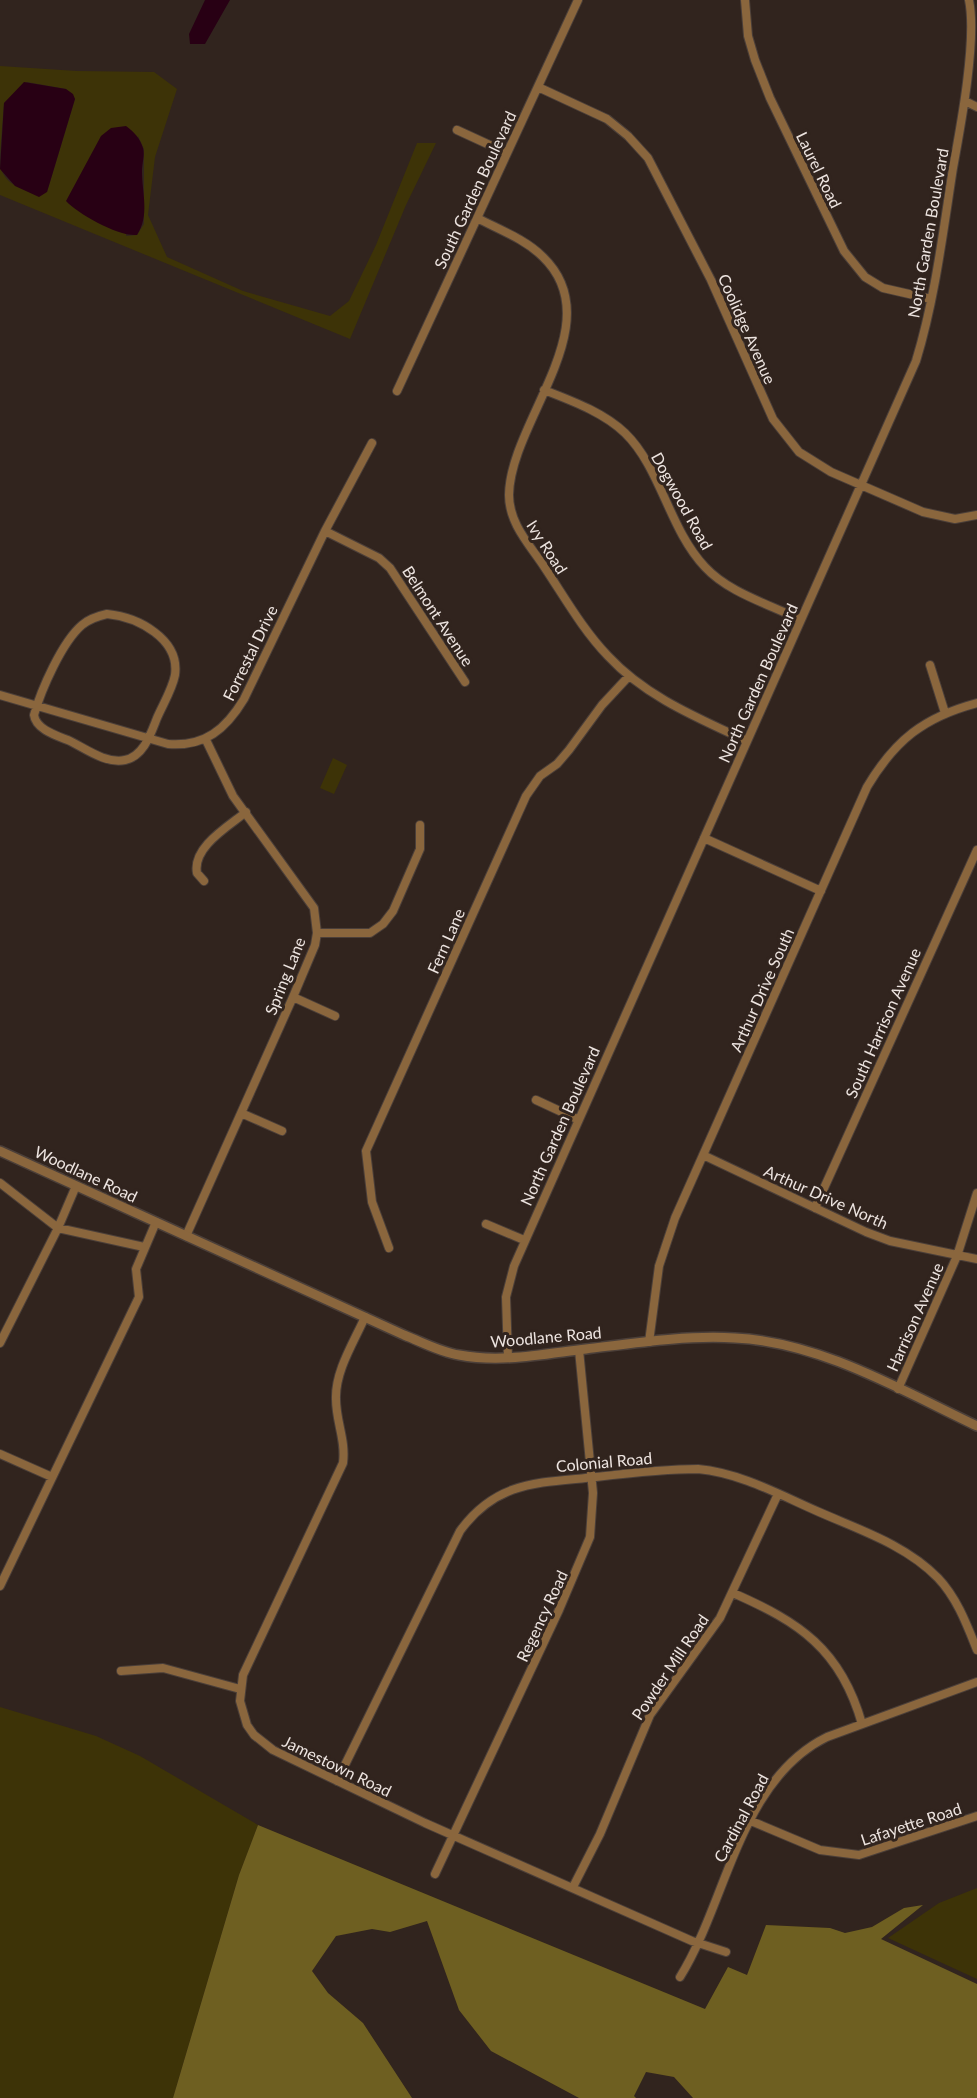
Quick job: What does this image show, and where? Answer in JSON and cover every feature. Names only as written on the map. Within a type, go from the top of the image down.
[{"type":"street","name":"South Garden Boulevard","points":[[397,391],[578,0]]},
{"type":"street","name":"Laurel Road","points":[[745,0],[748,36],[755,60],[770,98],[844,251],[865,277],[883,288],[931,299]]},
{"type":"street","name":"North Garden Boulevard","points":[[508,1358],[506,1298],[514,1266],[577,1119],[913,369],[931,299],[964,101],[974,27],[969,0]]},
{"type":"street","name":"Coolidge Avenue","points":[[538,87],[607,119],[628,136],[648,158],[704,267],[766,406],[780,431],[809,460],[861,486],[933,515],[956,519],[977,515]]},
{"type":"street","points":[[964,101],[977,107]]},
{"type":"street","points":[[457,130],[507,153]]},
{"type":"street","name":"Ivy Road","points":[[477,218],[536,251],[552,267],[561,285],[567,331],[519,445],[513,466],[509,498],[514,519],[579,621],[609,657],[629,676],[672,704],[747,741]]},
{"type":"street","name":"Dogwood Road","points":[[544,390],[598,414],[632,441],[685,541],[705,568],[727,585],[801,620]]},
{"type":"street","name":"Forrestal Drive","points":[[206,740],[225,726],[244,699],[325,531],[372,443]]},
{"type":"street","name":"Belmont Avenue","points":[[325,531],[379,558],[390,568],[465,682]]},
{"type":"street","points":[[107,614],[127,618],[161,636],[174,659],[172,685],[149,738],[134,756],[113,761],[38,725],[34,715],[37,706],[64,648],[82,625],[107,614]]},
{"type":"street","points":[[930,665],[945,714]]},
{"type":"street","name":"Fern Lane","points":[[389,1248],[372,1202],[366,1151],[526,796],[540,776],[557,764],[602,705],[629,676]]},
{"type":"street","points":[[0,695],[180,745],[206,740]]},
{"type":"street","name":"Arthur Drive South","points":[[650,1342],[659,1266],[675,1218],[880,764],[916,729],[945,714],[977,703]]},
{"type":"street","name":"Spring Lane","points":[[186,1236],[293,997],[315,945],[316,933],[314,908],[233,796],[206,740]]},
{"type":"street","points":[[204,881],[196,866],[202,851],[246,812]]},
{"type":"street","points":[[316,933],[370,933],[383,924],[393,911],[420,849],[420,825]]},
{"type":"street","points":[[704,838],[821,891]]},
{"type":"street","name":"South Harrison Avenue","points":[[815,1208],[977,850]]},
{"type":"street","points":[[293,997],[335,1016]]},
{"type":"street","points":[[536,1100],[577,1119]]},
{"type":"street","points":[[241,1113],[282,1131]]},
{"type":"street","name":"Woodlane Road","points":[[0,1151],[365,1317],[457,1355],[508,1358],[716,1337],[771,1342],[816,1354],[977,1426]]},
{"type":"street","name":"Arthur Drive North","points":[[703,1155],[878,1237],[977,1259]]},
{"type":"street","points":[[0,1183],[58,1228],[144,1247]]},
{"type":"street","points":[[0,1343],[58,1228],[76,1185]]},
{"type":"street","name":"Harrison Avenue","points":[[898,1389],[957,1256],[977,1193]]},
{"type":"street","points":[[0,1586],[139,1297],[136,1269],[156,1222]]},
{"type":"street","points":[[486,1224],[525,1240]]},
{"type":"street","name":"Jamestown Road","points":[[365,1317],[336,1385],[336,1407],[344,1440],[343,1463],[248,1663],[240,1689],[243,1713],[254,1735],[283,1756],[454,1835],[697,1942],[726,1952]]},
{"type":"street","name":"Regency Road","points":[[435,1874],[586,1551],[592,1523],[592,1478],[579,1350]]},
{"type":"street","points":[[0,1454],[52,1477]]},
{"type":"street","name":"Colonial Road","points":[[337,1781],[449,1550],[473,1515],[488,1502],[522,1485],[699,1469],[732,1476],[887,1543],[925,1566],[952,1597],[977,1650]]},
{"type":"street","name":"Powder Mill Road","points":[[573,1887],[600,1834],[650,1715],[713,1628],[732,1593],[778,1494]]},
{"type":"street","points":[[732,1593],[791,1621],[819,1645],[845,1682],[862,1724]]},
{"type":"street","points":[[122,1671],[163,1668],[240,1689]]},
{"type":"street","name":"Cardinal Road","points":[[680,1977],[751,1821],[772,1784],[797,1757],[816,1743],[977,1682]]},
{"type":"street","name":"Lafayette Road","points":[[751,1821],[814,1848],[832,1854],[852,1856],[886,1849],[977,1816]]},
{"type":"shaded area","points":[[205,0],[230,0],[205,44],[190,44],[189,34]]},
{"type":"shaded area","points":[[0,66],[77,71],[154,72],[177,89],[155,157],[148,215],[167,257],[243,291],[330,316],[349,301],[376,245],[417,143],[436,143],[406,205],[350,339],[0,195],[0,167],[3,174],[13,184],[25,189],[47,192],[75,99],[66,89],[27,82],[4,103],[0,154]],"holes":[[[138,136],[144,149],[144,224],[137,235],[126,236]]]},
{"type":"shaded area","points":[[24,82],[66,89],[73,94],[75,99],[47,192],[39,197],[15,186],[0,169],[4,103]]},
{"type":"shaded area","points":[[126,126],[138,138],[144,151],[142,171],[144,212],[137,235],[129,235],[99,224],[66,201],[101,136],[111,128]]},
{"type":"shaded area","points":[[333,758],[347,765],[334,794],[320,788]]},
{"type":"shaded area","points":[[0,1707],[96,1736],[140,1756],[258,1825],[239,1875],[173,2098],[0,2098]]},
{"type":"shaded area","points":[[258,1825],[705,2009],[728,1967],[747,1975],[766,1925],[830,1928],[845,1933],[872,1927],[904,1908],[923,1905],[881,1939],[977,1984],[977,2098],[693,2098],[674,2077],[646,2072],[634,2096],[636,2098],[579,2098],[491,2051],[459,2010],[427,1921],[390,1932],[372,1929],[336,1936],[312,1971],[328,1993],[363,2023],[412,2098],[173,2098],[239,1875]]},
{"type":"shaded area","points":[[977,1888],[977,1979],[888,1938],[939,1903]]}]
